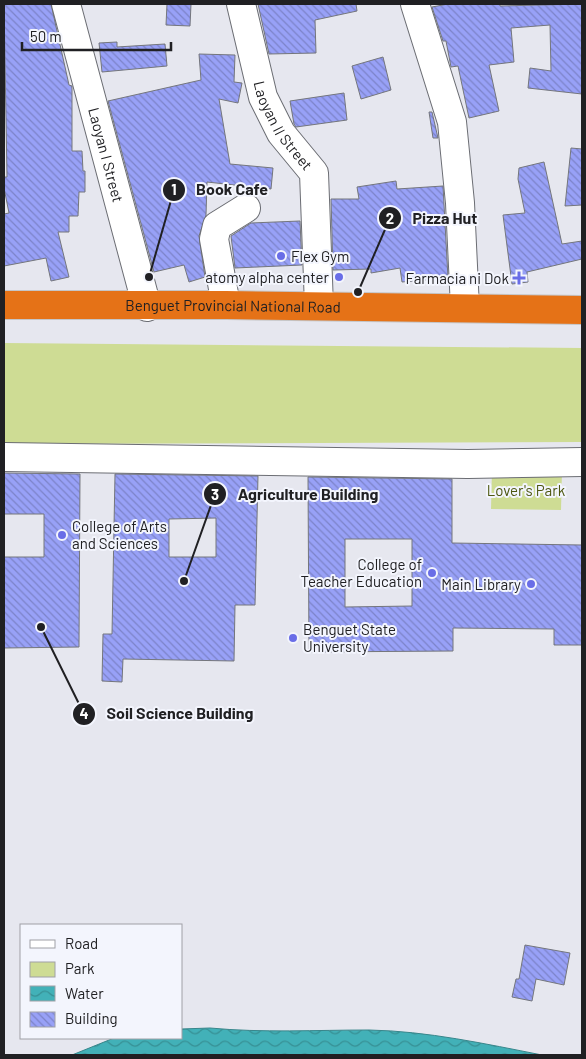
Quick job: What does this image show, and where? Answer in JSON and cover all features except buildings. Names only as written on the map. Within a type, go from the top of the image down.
[{"type":"highway","name":"Benguet Provincial National Road","points":[[4,305],[147,307],[226,305],[582,310]]},
{"type":"street","name":"Laoyan I Street","points":[[66,4],[147,307]]},
{"type":"street","name":"Laoyan II Street","points":[[241,4],[263,97],[281,132],[314,173],[319,306]]},
{"type":"street","points":[[415,4],[452,122],[463,240],[465,308]]},
{"type":"street","points":[[226,305],[214,239],[217,226],[246,208]]},
{"type":"street","points":[[4,457],[468,464],[582,462]]},
{"type":"green space","points":[[4,343],[582,348],[582,442],[4,444]]},
{"type":"green space","name":"Lover's Park","points":[[492,470],[562,471],[561,510],[491,509]]},
{"type":"water","points":[[182,1029],[391,1031],[456,1039],[542,1055],[72,1055],[112,1039],[182,1039]]},
{"type":"place","name":"Flex Gym","points":[[281,256]]},
{"type":"place","name":"Book Cafe","points":[[149,277]]},
{"type":"place","name":"atomy alpha center","points":[[339,277]]},
{"type":"place","name":"Farmacia ni Dok","points":[[519,278]]},
{"type":"place","name":"Pizza Hut","points":[[358,292]]},
{"type":"place","name":"College of Arts and Sciences","points":[[62,535]]},
{"type":"place","name":"College of Teacher Education","points":[[432,573]]},
{"type":"place","name":"Agriculture Building","points":[[184,581]]},
{"type":"place","name":"Main Library","points":[[531,584]]},
{"type":"place","name":"Soil Science Building","points":[[41,627]]},
{"type":"place","name":"Benguet State University","points":[[293,638]]}]
